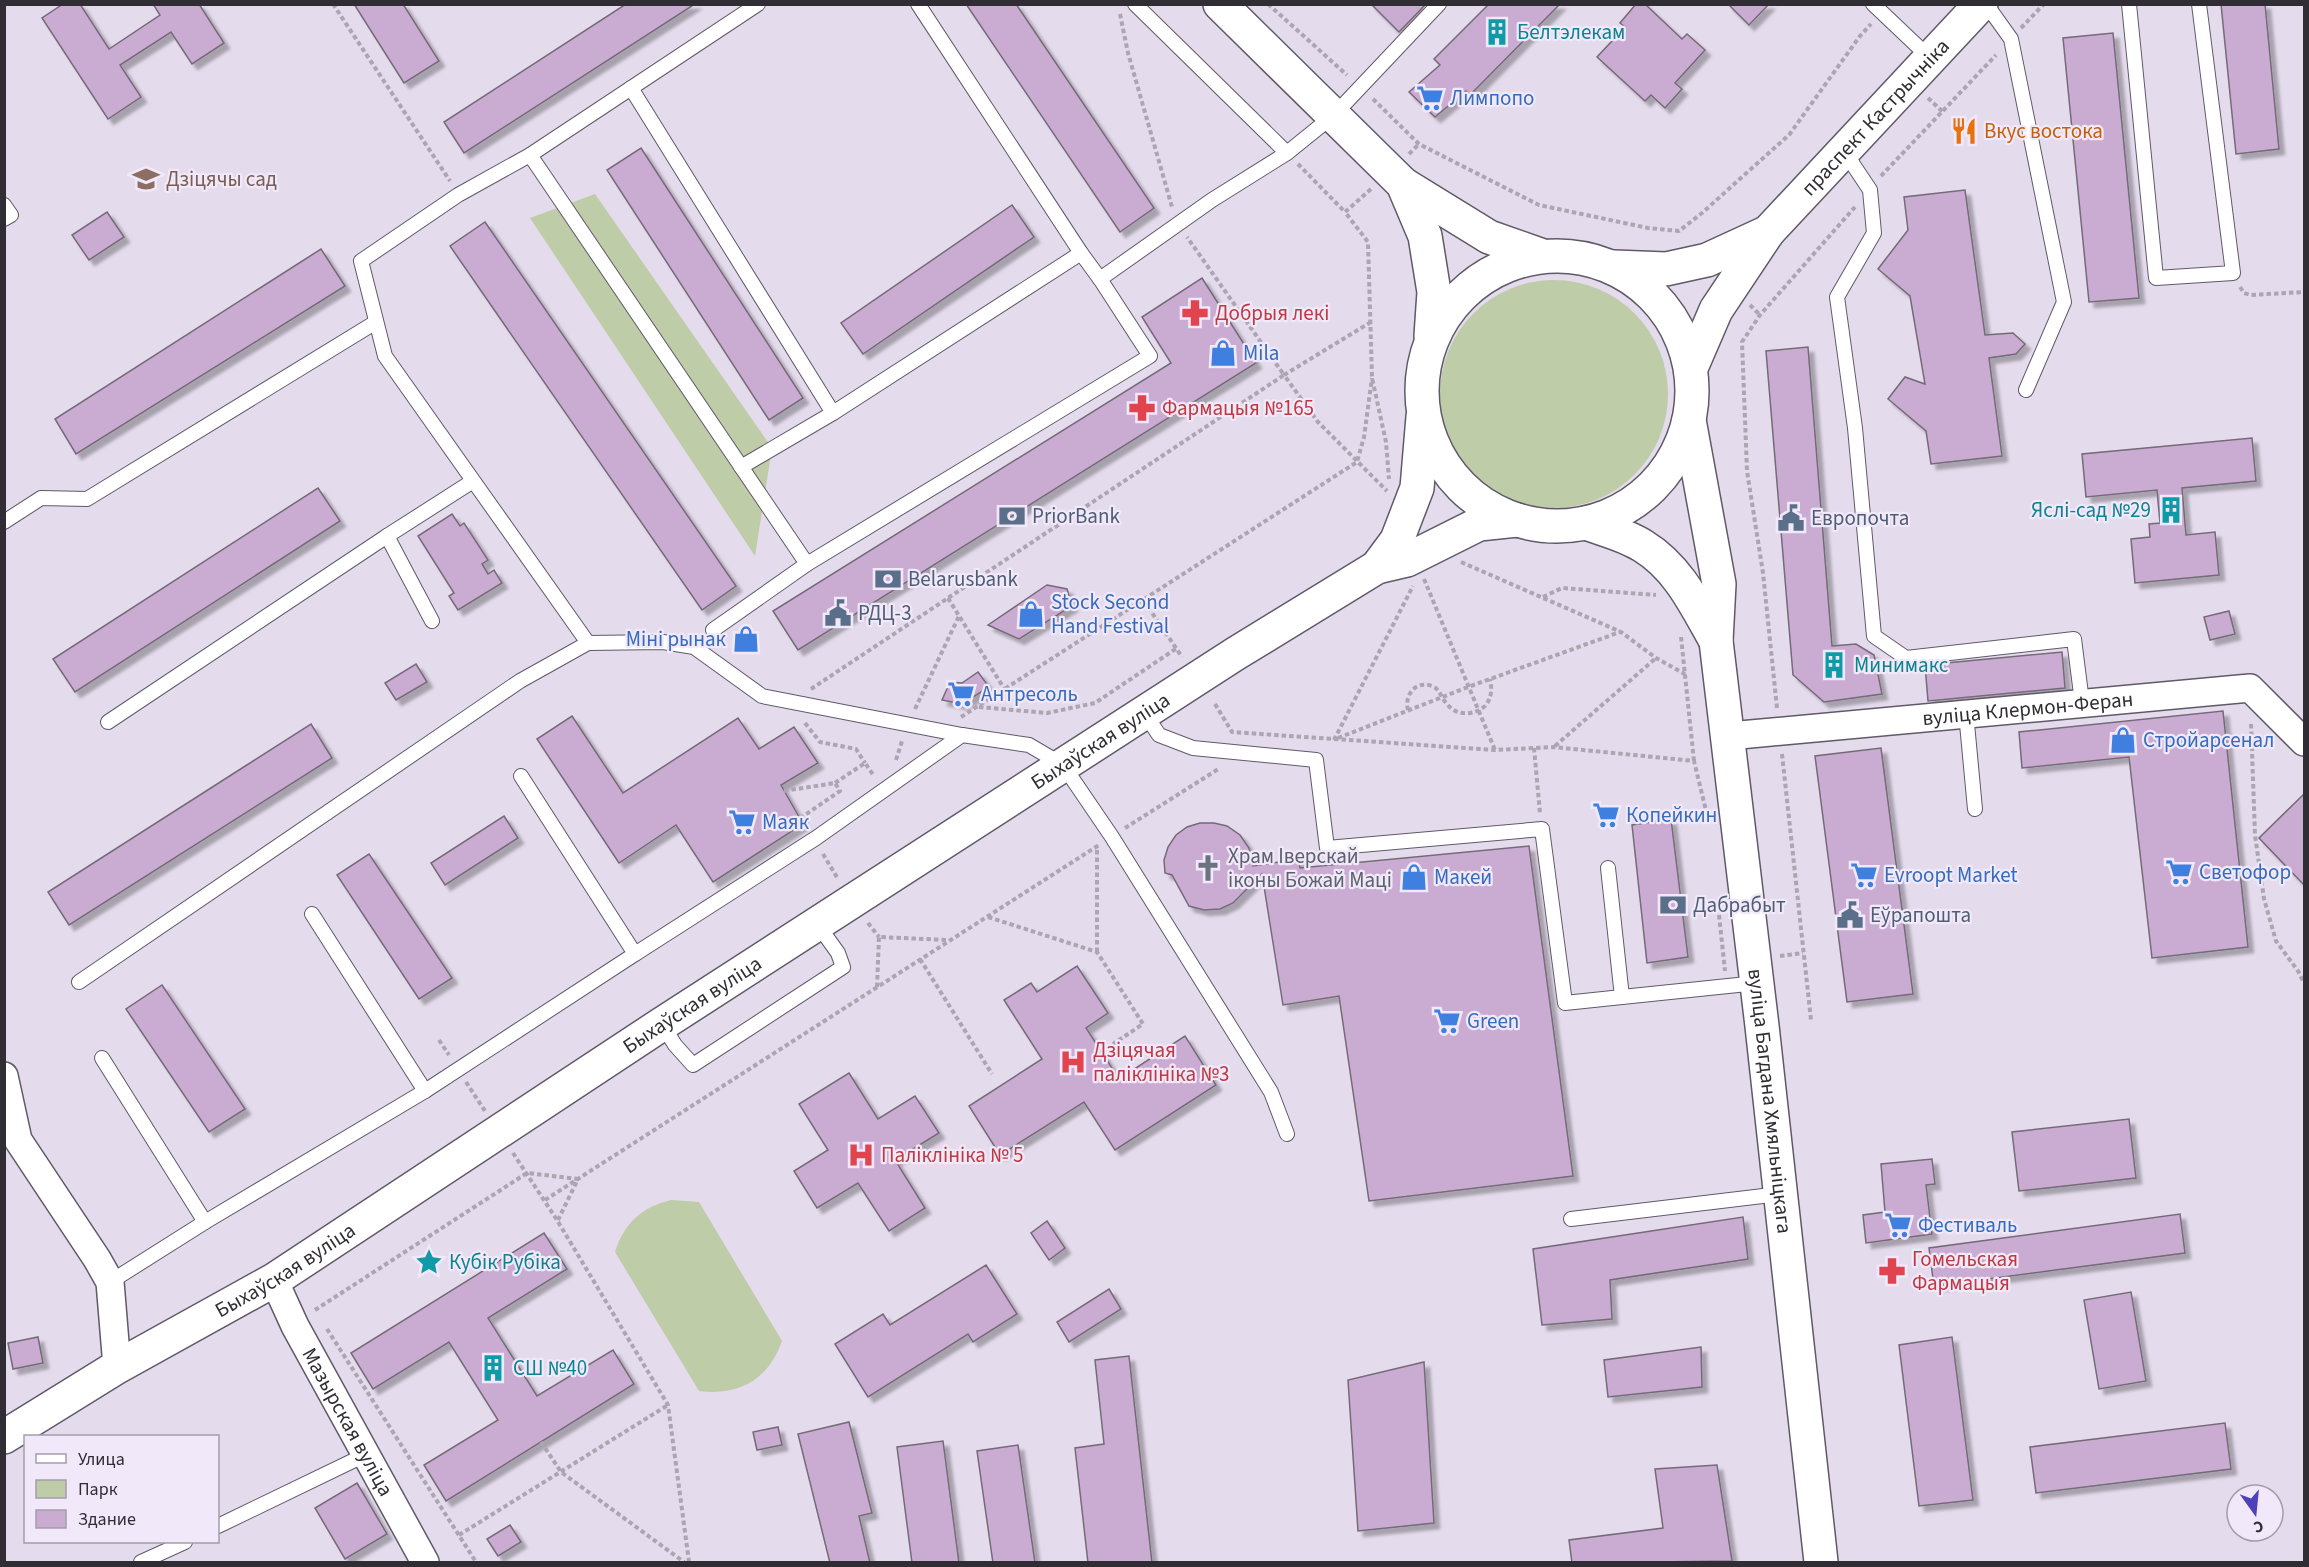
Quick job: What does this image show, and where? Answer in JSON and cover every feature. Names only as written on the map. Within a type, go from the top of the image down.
[{"type":"main road","points":[[1220,4],[1395,175],[1489,237],[1543,256]]},
{"type":"main road","name":"праспект Кастрычніка","points":[[1691,368],[1716,310],[1768,232],[1981,4]]},
{"type":"main road","points":[[1395,175],[1425,236],[1434,292],[1430,341],[1421,378],[1423,417],[1441,462],[1474,498],[1517,520],[1552,526],[1586,523],[1633,503],[1669,467],[1689,420],[1692,394],[1691,368],[1677,327],[1650,292],[1614,267],[1579,257],[1543,256],[1496,269],[1457,299],[1430,341]]},
{"type":"main road","name":"праспект Кастрычніка","points":[[1614,267],[1666,268],[1707,260],[1768,232]]},
{"type":"main road","name":"Быхаўская вуліца","points":[[1377,567],[1397,540],[1416,488],[1423,417]]},
{"type":"main road","name":"вуліца Багдана Хмяльніцкага","points":[[1689,420],[1719,584],[1716,641],[1752,976],[1780,1194],[1821,1563]]},
{"type":"main road","name":"Быхаўская вуліца","points":[[4,1437],[117,1367],[274,1280],[662,1024],[1235,654],[1377,567],[1407,560],[1479,524],[1517,520]]},
{"type":"main road","name":"вуліца Багдана Хмяльніцкага","points":[[1586,523],[1642,545],[1670,566],[1689,593],[1716,641]]},
{"type":"street","name":"вуліца Клермон-Феран","points":[[1728,736],[2250,688]]},
{"type":"street","points":[[2250,688],[2304,742]]},
{"type":"street","points":[[4,1076],[11,1142],[97,1259],[110,1282],[117,1367]]},
{"type":"street","name":"Мазырская вуліца","points":[[274,1280],[302,1311],[365,1455],[425,1563]]},
{"type":"lane","points":[[588,643],[385,356],[361,261],[458,195],[530,155],[758,4]]},
{"type":"lane","points":[[713,630],[807,564],[1150,356],[918,4]]},
{"type":"lane","points":[[1135,4],[1287,153]]},
{"type":"lane","points":[[1100,279],[1203,206],[1287,153],[1334,115],[1439,4]]},
{"type":"lane","points":[[1986,4],[2011,39],[2064,302],[2026,390]]},
{"type":"lane","points":[[2129,4],[2156,278],[2233,273],[2199,4]]},
{"type":"lane","points":[[1878,9],[1931,59]]},
{"type":"lane","points":[[631,88],[834,413]]},
{"type":"lane","points":[[1844,151],[1870,190],[1874,233],[1837,297],[1855,428],[1874,636],[1906,658],[2074,639],[2082,702]]},
{"type":"lane","points":[[530,155],[807,564]]},
{"type":"lane","points":[[4,205],[11,215],[4,219]]},
{"type":"lane","points":[[741,467],[834,413],[1081,253]]},
{"type":"lane","points":[[4,522],[41,498],[87,499],[376,321]]},
{"type":"lane","points":[[108,722],[473,481]]},
{"type":"lane","points":[[387,536],[432,621]]},
{"type":"lane","points":[[79,982],[520,681],[588,643],[663,642],[694,647],[762,696],[962,735],[1029,745],[1064,765],[1112,837],[1271,1092],[1287,1134]]},
{"type":"lane","points":[[1966,713],[1975,809]]},
{"type":"lane","points":[[1144,714],[1159,735],[1192,748],[1316,760],[1327,848],[1542,829],[1565,1003],[1622,997],[1752,976]]},
{"type":"lane","points":[[110,1282],[425,1090],[816,838],[962,735]]},
{"type":"lane","points":[[521,776],[635,954]]},
{"type":"lane","points":[[1608,868],[1622,997]]},
{"type":"lane","points":[[312,914],[425,1090]]},
{"type":"lane","points":[[662,1024],[675,1045],[693,1065],[843,967],[838,953],[818,925]]},
{"type":"lane","points":[[102,1058],[205,1222]]},
{"type":"lane","points":[[1570,1219],[1780,1194]]},
{"type":"lane","points":[[219,1526],[365,1455]]},
{"type":"lane","points":[[141,1563],[183,1543]]},
{"type":"path","points":[[333,4],[458,195]]},
{"type":"path","points":[[1268,4],[1360,86],[1419,144],[1539,205],[1648,228],[1679,231],[1789,135],[1878,9]]},
{"type":"path","points":[[1811,1020],[1763,573],[1748,471],[1742,342],[1760,315],[1888,167],[1969,85]]},
{"type":"path","points":[[1345,212],[1395,175],[1419,144]]},
{"type":"path","points":[[940,730],[1357,462],[1364,437],[1372,378],[1368,242],[1345,212],[1287,153]]},
{"type":"path","points":[[2233,273],[2244,293],[2252,296],[2304,292]]},
{"type":"path","points":[[791,702],[1284,375],[1371,322]]},
{"type":"path","points":[[1284,375],[1318,422],[1390,494],[1386,442],[1372,378]]},
{"type":"path","points":[[1459,561],[1621,632],[1656,658],[1685,674]]},
{"type":"path","points":[[1421,571],[1495,750]]},
{"type":"path","points":[[1334,740],[1416,582]]},
{"type":"path","points":[[1542,598],[1562,588],[1657,595]]},
{"type":"path","points":[[948,598],[1005,690]]},
{"type":"path","points":[[1144,601],[1186,662]]},
{"type":"path","points":[[896,760],[908,724],[959,616]]},
{"type":"path","points":[[1334,740],[1468,687],[1621,632]]},
{"type":"path","points":[[1681,634],[1694,761],[1710,824]]},
{"type":"path","points":[[978,707],[1047,713],[1095,703],[1177,648]]},
{"type":"path","points":[[1554,747],[1656,658]]},
{"type":"path","points":[[1408,710],[1407,699],[1410,693],[1419,686],[1425,685],[1436,688],[1447,704],[1461,713],[1478,711],[1488,701],[1492,686],[1490,679]]},
{"type":"path","points":[[2250,688],[2255,835],[2264,899],[2276,941],[2304,983]]},
{"type":"path","points":[[1215,704],[1232,732],[1495,750],[1554,747],[1694,761]]},
{"type":"path","points":[[807,725],[820,742],[856,749],[874,776]]},
{"type":"path","points":[[1534,748],[1538,790]]},
{"type":"path","points":[[889,765],[905,754]]},
{"type":"path","points":[[784,790],[835,783],[865,764]]},
{"type":"path","points":[[545,1200],[1221,767]]},
{"type":"path","points":[[865,783],[881,771]]},
{"type":"path","points":[[835,783],[840,791],[802,817],[840,882]]},
{"type":"path","points":[[808,825],[817,818]]},
{"type":"path","points":[[1097,846],[1097,952],[1143,1024],[1113,1044]]},
{"type":"path","points":[[1718,906],[1752,976],[1803,953]]},
{"type":"path","points":[[987,917],[1097,952]]},
{"type":"path","points":[[866,920],[879,938],[877,987]]},
{"type":"path","points":[[879,938],[950,940]]},
{"type":"path","points":[[920,959],[992,1074]]},
{"type":"path","points":[[512,1152],[545,1200],[668,1405],[686,1563]]},
{"type":"path","points":[[476,1563],[459,1535],[302,1311],[527,1173],[578,1179]]},
{"type":"path","points":[[557,1220],[578,1179]]},
{"type":"path","points":[[459,1535],[668,1405]]},
{"type":"path","points":[[541,1442],[561,1472],[686,1563]]},
{"type":"green space","points":[[595,194],[772,448],[755,556],[530,218]]},
{"type":"green space","points":[[1554,280],[1587,285],[1608,294],[1626,306],[1642,322],[1654,340],[1663,361],[1668,394],[1663,427],[1654,448],[1642,466],[1626,482],[1608,494],[1587,503],[1554,508],[1521,503],[1500,494],[1482,482],[1466,466],[1454,448],[1445,427],[1440,394],[1445,361],[1454,340],[1466,322],[1482,306],[1500,294],[1521,285]]},
{"type":"green space","points":[[671,1200],[699,1202],[782,1341],[769,1366],[760,1375],[739,1388],[727,1391],[699,1391],[615,1252],[623,1233],[636,1218],[651,1207]]},
{"type":"building","points":[[63,4],[80,4],[109,49],[160,15],[153,4],[199,4],[224,43],[192,64],[171,32],[120,65],[141,97],[108,119],[42,18]]},
{"type":"building","points":[[354,4],[403,4],[439,61],[404,83]]},
{"type":"building","points":[[626,4],[695,4],[464,153],[444,122]]},
{"type":"building","points":[[966,4],[1016,4],[1154,208],[1120,232]]},
{"type":"building","points":[[1371,4],[1426,4],[1399,32]]},
{"type":"building","name":"Белтэлекам","points":[[1489,4],[1560,4],[1470,95],[1466,91],[1435,117],[1409,92],[1440,65],[1434,59]]},
{"type":"building","points":[[1636,4],[1645,4],[1682,39],[1687,34],[1705,50],[1675,83],[1682,89],[1665,108],[1651,95],[1645,101],[1597,57],[1625,27],[1620,23]]},
{"type":"building","points":[[1728,4],[1769,4],[1749,25]]},
{"type":"building","points":[[2221,4],[2265,4],[2279,149],[2236,154]]},
{"type":"building","points":[[2113,33],[2139,298],[2089,302],[2063,38]]},
{"type":"building","points":[[641,148],[803,398],[769,420],[607,170]]},
{"type":"building","points":[[1965,190],[1985,335],[2013,333],[2025,344],[2016,354],[1989,358],[2002,456],[1931,464],[1926,431],[1888,399],[1905,377],[1925,384],[1910,296],[1878,269],[1908,230],[1904,197]]},
{"type":"building","points":[[1012,205],[1034,237],[863,354],[841,323]]},
{"type":"building","points":[[107,212],[124,237],[89,260],[72,235]]},
{"type":"building","points":[[485,222],[736,586],[702,610],[450,246]]},
{"type":"building","points":[[321,249],[345,286],[76,454],[55,419]]},
{"type":"building","points":[[1202,278],[1256,363],[798,650],[773,611],[1171,363],[1142,317]]},
{"type":"building","points":[[1808,347],[1832,646],[1856,644],[1874,655],[1882,694],[1824,702],[1793,675],[1766,351]]},
{"type":"building","name":"Яслі-сад №29","points":[[2252,438],[2256,481],[2182,488],[2186,535],[2215,532],[2219,575],[2135,583],[2131,539],[2150,537],[2149,524],[2160,523],[2157,490],[2086,497],[2082,454]]},
{"type":"building","points":[[318,488],[340,521],[75,692],[53,659]]},
{"type":"building","points":[[452,514],[460,526],[464,523],[488,560],[482,564],[488,574],[494,570],[502,583],[458,610],[449,596],[454,593],[418,536]]},
{"type":"building","points":[[1047,585],[1067,589],[1072,606],[1019,639],[988,625]]},
{"type":"building","points":[[2229,611],[2235,634],[2210,640],[2204,617]]},
{"type":"building","points":[[2062,652],[2065,688],[1928,701],[1925,665]]},
{"type":"building","points":[[416,664],[427,682],[396,700],[385,683]]},
{"type":"building","name":"Антресоль","points":[[978,672],[989,687],[962,704],[942,700],[950,682],[962,683]]},
{"type":"building","points":[[2223,711],[2248,947],[2152,958],[2129,757],[2022,768],[2019,732]]},
{"type":"building","points":[[572,716],[623,793],[738,718],[759,749],[794,727],[818,763],[781,785],[803,824],[713,882],[676,825],[619,863],[537,739]]},
{"type":"building","points":[[311,724],[332,758],[69,925],[48,892]]},
{"type":"building","name":"Evroopt Market","points":[[1881,748],[1913,994],[1847,1002],[1815,756]]},
{"type":"building","points":[[2304,794],[2304,885],[2259,838]]},
{"type":"building","points":[[504,816],[518,838],[445,885],[431,863]]},
{"type":"building","points":[[1671,819],[1688,957],[1647,963],[1632,825]]},
{"type":"building","name":"Green","points":[[1200,823],[1227,826],[1240,835],[1249,848],[1253,866],[1298,859],[1300,868],[1529,846],[1573,1176],[1369,1201],[1339,996],[1283,1005],[1262,874],[1233,903],[1220,909],[1204,910],[1189,906],[1172,875],[1165,873],[1164,860],[1168,847],[1176,835],[1187,827]]},
{"type":"building","points":[[369,854],[452,978],[419,999],[337,875]]},
{"type":"building","name":"Дзіцячая паліклініка №3","points":[[1077,966],[1108,1013],[1086,1028],[1119,1079],[1185,1036],[1216,1085],[1115,1150],[1084,1102],[1000,1155],[969,1106],[1042,1059],[1004,1000],[1031,983],[1037,992]]},
{"type":"building","points":[[162,985],[245,1109],[209,1132],[126,1009]]},
{"type":"building","name":"Паліклініка № 5","points":[[849,1073],[878,1119],[915,1096],[939,1133],[895,1160],[925,1208],[889,1231],[858,1183],[817,1208],[794,1171],[828,1150],[799,1104]]},
{"type":"building","points":[[2129,1119],[2136,1178],[2019,1191],[2012,1132]]},
{"type":"building","points":[[1932,1159],[1935,1184],[1926,1185],[1932,1234],[1866,1243],[1863,1215],[1885,1212],[1881,1164]]},
{"type":"building","points":[[2180,1214],[2185,1253],[1934,1286],[1929,1248]]},
{"type":"building","points":[[1743,1217],[1748,1259],[1610,1280],[1612,1319],[1542,1325],[1533,1249]]},
{"type":"building","points":[[1047,1221],[1065,1248],[1049,1260],[1031,1233]]},
{"type":"building","name":"СШ №40","points":[[544,1233],[567,1269],[488,1318],[537,1396],[613,1350],[634,1384],[446,1501],[424,1465],[498,1420],[449,1342],[373,1389],[351,1353]]},
{"type":"building","points":[[986,1265],[1017,1314],[973,1342],[968,1334],[868,1397],[835,1344],[883,1314],[890,1325]]},
{"type":"building","points":[[1109,1289],[1121,1309],[1069,1342],[1057,1322]]},
{"type":"building","points":[[2131,1292],[2146,1381],[2099,1389],[2084,1300]]},
{"type":"building","points":[[38,1337],[43,1363],[13,1369],[8,1343]]},
{"type":"building","points":[[1952,1337],[1973,1500],[1919,1506],[1899,1345]]},
{"type":"building","points":[[1701,1347],[1702,1387],[1608,1397],[1604,1360]]},
{"type":"building","points":[[1129,1356],[1152,1563],[1088,1563],[1075,1448],[1104,1444],[1095,1360]]},
{"type":"building","points":[[1424,1362],[1434,1523],[1358,1531],[1348,1380]]},
{"type":"building","points":[[849,1422],[872,1513],[859,1516],[870,1563],[830,1563],[798,1434]]},
{"type":"building","points":[[2225,1423],[2231,1469],[2036,1493],[2030,1447]]},
{"type":"building","points":[[778,1427],[782,1445],[757,1450],[753,1432]]},
{"type":"building","points":[[943,1441],[959,1563],[912,1563],[897,1447]]},
{"type":"building","points":[[1018,1445],[1035,1563],[993,1563],[977,1451]]},
{"type":"building","points":[[1717,1465],[1732,1561],[1572,1563],[1569,1540],[1663,1528],[1655,1469]]},
{"type":"building","points":[[357,1483],[387,1534],[345,1559],[315,1508]]},
{"type":"building","points":[[510,1525],[521,1542],[498,1556],[487,1539]]},
{"type":"place","name":"Белтэлекам","points":[[1497,32]]},
{"type":"place","name":"Лимпопо","points":[[1430,98]]},
{"type":"place","name":"Вкус востока","points":[[1964,131]]},
{"type":"place","name":"Дзіцячы сад","points":[[146,179]]},
{"type":"place","name":"Добрыя лекі","points":[[1195,313]]},
{"type":"place","name":"Mila","points":[[1223,353]]},
{"type":"place","name":"Фармацыя №165","points":[[1142,408]]},
{"type":"place","name":"Яслі-сад №29","points":[[2171,510]]},
{"type":"place","name":"PriorBank","points":[[1012,516]]},
{"type":"place","name":"Европочта","points":[[1791,518]]},
{"type":"place","name":"Belarusbank","points":[[888,579]]},
{"type":"place","name":"РДЦ-3","points":[[838,613]]},
{"type":"place","name":"Stock Second Hand Festival","points":[[1031,614]]},
{"type":"place","name":"Міні рынак","points":[[746,639]]},
{"type":"place","name":"Минимакс","points":[[1834,665]]},
{"type":"place","name":"Антресоль","points":[[961,694]]},
{"type":"place","name":"Стройарсенал","points":[[2123,740]]},
{"type":"place","name":"Копейкин","points":[[1606,815]]},
{"type":"place","name":"Маяк","points":[[742,822]]},
{"type":"place","name":"Храм Іверскай іконы Божай Маці","points":[[1208,868]]},
{"type":"place","name":"Светофор","points":[[2179,872]]},
{"type":"place","name":"Evroopt Market","points":[[1864,875]]},
{"type":"place","name":"Макей","points":[[1414,877]]},
{"type":"place","name":"Дабрабыт","points":[[1673,905]]},
{"type":"place","name":"Еўрапошта","points":[[1850,915]]},
{"type":"place","name":"Green","points":[[1447,1021]]},
{"type":"place","name":"Дзіцячая паліклініка №3","points":[[1073,1062]]},
{"type":"place","name":"Паліклініка № 5","points":[[861,1155]]},
{"type":"place","name":"Фестиваль","points":[[1898,1225]]},
{"type":"place","name":"Кубік Рубіка","points":[[429,1262]]},
{"type":"place","name":"Гомельская Фармацыя","points":[[1892,1271]]},
{"type":"place","name":"СШ №40","points":[[493,1368]]}]
